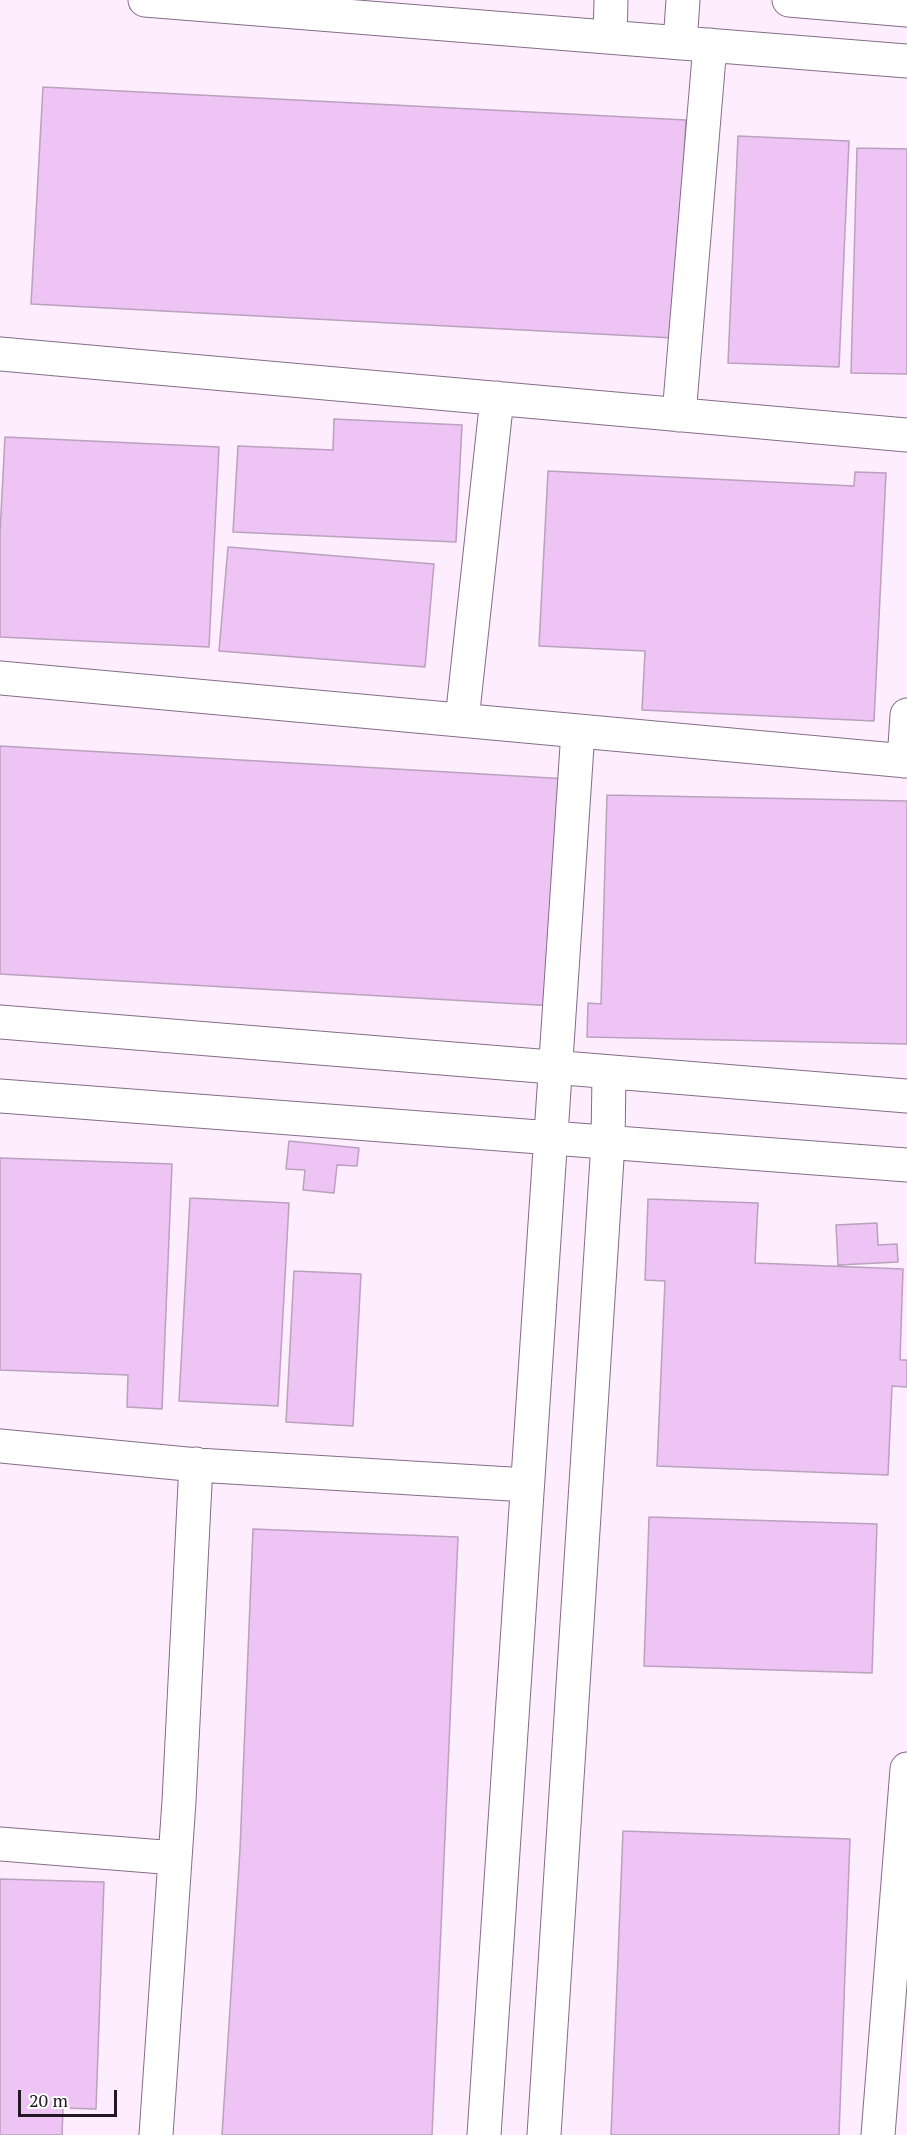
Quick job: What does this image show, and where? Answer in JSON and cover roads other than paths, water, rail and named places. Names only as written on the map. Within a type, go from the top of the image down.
[{"type":"street","points":[[145,0],[907,61]]},
{"type":"street","points":[[610,37],[611,0]]},
{"type":"street","points":[[679,415],[695,44],[683,0]]},
{"type":"street","points":[[789,0],[907,10]]},
{"type":"street","points":[[0,354],[907,435]]},
{"type":"street","points":[[462,720],[497,398]]},
{"type":"street","points":[[0,678],[906,761],[907,715]]},
{"type":"street","points":[[484,2135],[579,731]]},
{"type":"street","points":[[0,1022],[907,1096]]},
{"type":"street","points":[[544,2135],[608,1143],[609,1073]]},
{"type":"street","points":[[0,1096],[907,1165]]},
{"type":"street","points":[[0,1446],[196,1464],[527,1485]]},
{"type":"street","points":[[156,2135],[175,1858],[196,1464]]},
{"type":"street","points":[[878,2135],[900,1955],[907,1769]]},
{"type":"street","points":[[0,1844],[175,1858]]}]
